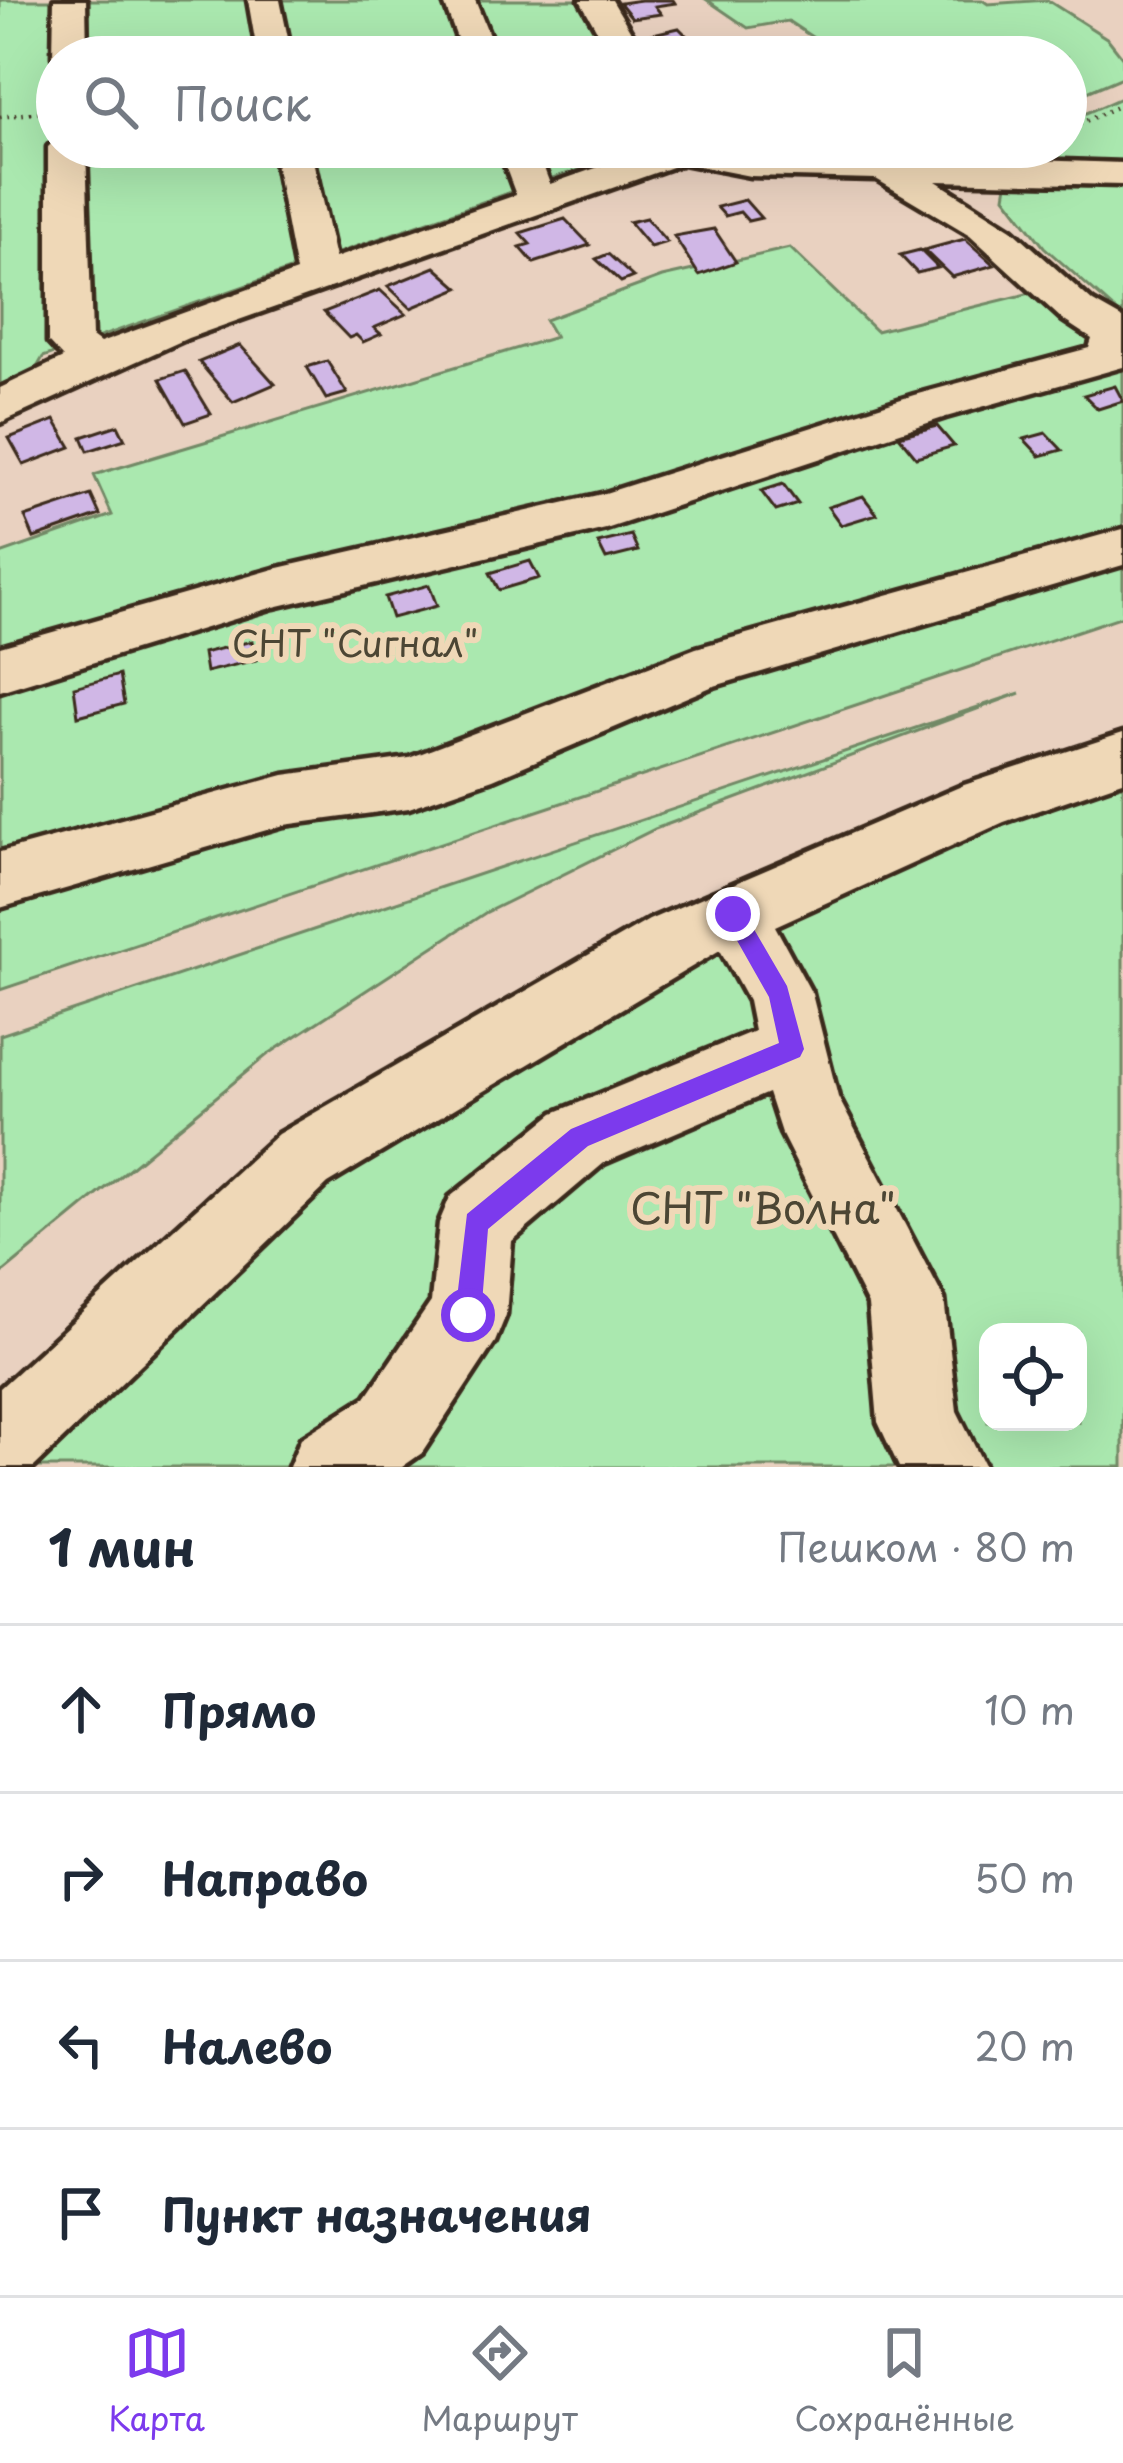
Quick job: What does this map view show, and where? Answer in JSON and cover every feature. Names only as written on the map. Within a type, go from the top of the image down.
[{"type":"street","points":[[70,0],[70,36]]},
{"type":"street","points":[[264,0],[270,36]]},
{"type":"street","points":[[459,0],[474,36]]},
{"type":"street","points":[[596,0],[617,36]]},
{"type":"street","points":[[67,168],[70,342],[96,362]]},
{"type":"street","points":[[295,168],[318,277]]},
{"type":"street","points":[[525,168],[537,199]]},
{"type":"street","points":[[0,409],[39,385],[96,362],[625,168]]},
{"type":"street","points":[[876,168],[1123,175]]},
{"type":"street","points":[[0,669],[274,588],[606,511],[887,419],[1108,357],[1119,333],[1089,317],[1010,246],[923,188],[876,168]]},
{"type":"street","points":[[0,880],[284,800],[409,783],[473,762],[696,670],[1123,547]]},
{"type":"street","points":[[0,1443],[303,1159],[672,941],[985,803],[1123,757]]},
{"type":"street","points":[[733,914],[779,994],[806,1108],[907,1299],[918,1422],[944,1467]]},
{"type":"street","points":[[330,1467],[394,1425],[468,1315],[476,1222],[580,1138],[792,1049]]},
{"type":"path","points":[[1087,120],[1123,104]]},
{"type":"path","points":[[0,117],[36,113]]},
{"type":"green space","points":[[0,0],[583,0],[603,36],[36,36],[36,168],[587,168],[43,357],[35,371],[0,388]]},
{"type":"green space","points":[[707,0],[982,0],[988,4],[1047,0],[1108,39],[1123,58],[1123,77],[1087,92],[1087,36],[810,36],[788,21],[748,28]]},
{"type":"green space","points":[[1123,97],[1123,317],[1044,247],[1005,196],[1010,168],[1087,168],[1087,113]]},
{"type":"green space","name":"СНТ \"Сигнал\"","points":[[790,248],[876,331],[1047,289],[1123,361],[1123,616],[0,990],[0,554],[112,515],[94,475],[555,337],[545,320],[662,277]]},
{"type":"green space","points":[[1020,693],[655,829],[485,913],[267,1055],[0,1275],[0,1035]]},
{"type":"green space","name":"СНТ \"Волна\"","points":[[1123,779],[1123,1467],[11,1467],[304,1182],[772,912]]},
{"type":"building","points":[[620,3],[675,3],[655,6],[661,14],[632,18]]},
{"type":"building","points":[[679,28],[687,36],[644,36]]},
{"type":"building","points":[[745,200],[761,218],[748,221],[740,212],[725,216],[717,207]]},
{"type":"building","points":[[646,218],[667,242],[650,247],[629,222]]},
{"type":"building","points":[[565,219],[590,245],[534,263],[520,247],[530,244],[520,233]]},
{"type":"building","points":[[714,229],[736,262],[699,275],[674,236]]},
{"type":"building","points":[[965,239],[994,265],[952,277],[924,250]]},
{"type":"building","points":[[920,250],[938,268],[917,273],[900,255]]},
{"type":"building","points":[[608,254],[633,277],[621,282],[596,259]]},
{"type":"building","points":[[435,267],[459,288],[411,308],[388,286]]},
{"type":"building","points":[[380,290],[406,314],[374,328],[381,334],[363,342],[356,335],[349,338],[324,312]]},
{"type":"building","points":[[240,345],[275,384],[233,402],[199,362]]},
{"type":"building","points":[[327,361],[347,393],[326,399],[307,367]]},
{"type":"building","points":[[185,371],[211,414],[185,423],[160,379]]},
{"type":"building","points":[[1115,386],[1123,401],[1098,409],[1084,395]]},
{"type":"building","points":[[55,420],[71,447],[24,465],[9,438]]},
{"type":"building","points":[[118,425],[125,439],[88,451],[82,437]]},
{"type":"building","points":[[937,426],[954,446],[916,457],[899,436]]},
{"type":"building","points":[[1046,433],[1062,450],[1040,456],[1024,439]]},
{"type":"building","points":[[783,484],[798,504],[776,511],[761,491]]},
{"type":"building","points":[[91,495],[100,515],[34,538],[25,517]]},
{"type":"building","points":[[863,496],[877,514],[841,525],[828,507]]},
{"type":"building","points":[[631,535],[638,551],[606,559],[598,543]]},
{"type":"building","points":[[530,561],[539,578],[499,590],[490,573]]},
{"type":"building","points":[[429,585],[437,606],[392,618],[385,597]]},
{"type":"building","points":[[252,641],[256,660],[206,672],[203,653]]},
{"type":"building","points":[[119,675],[124,704],[78,716],[74,687]]},
{"type":"route","points":[[468,1315],[476,1222],[580,1138],[792,1049],[779,994],[733,914]]}]
